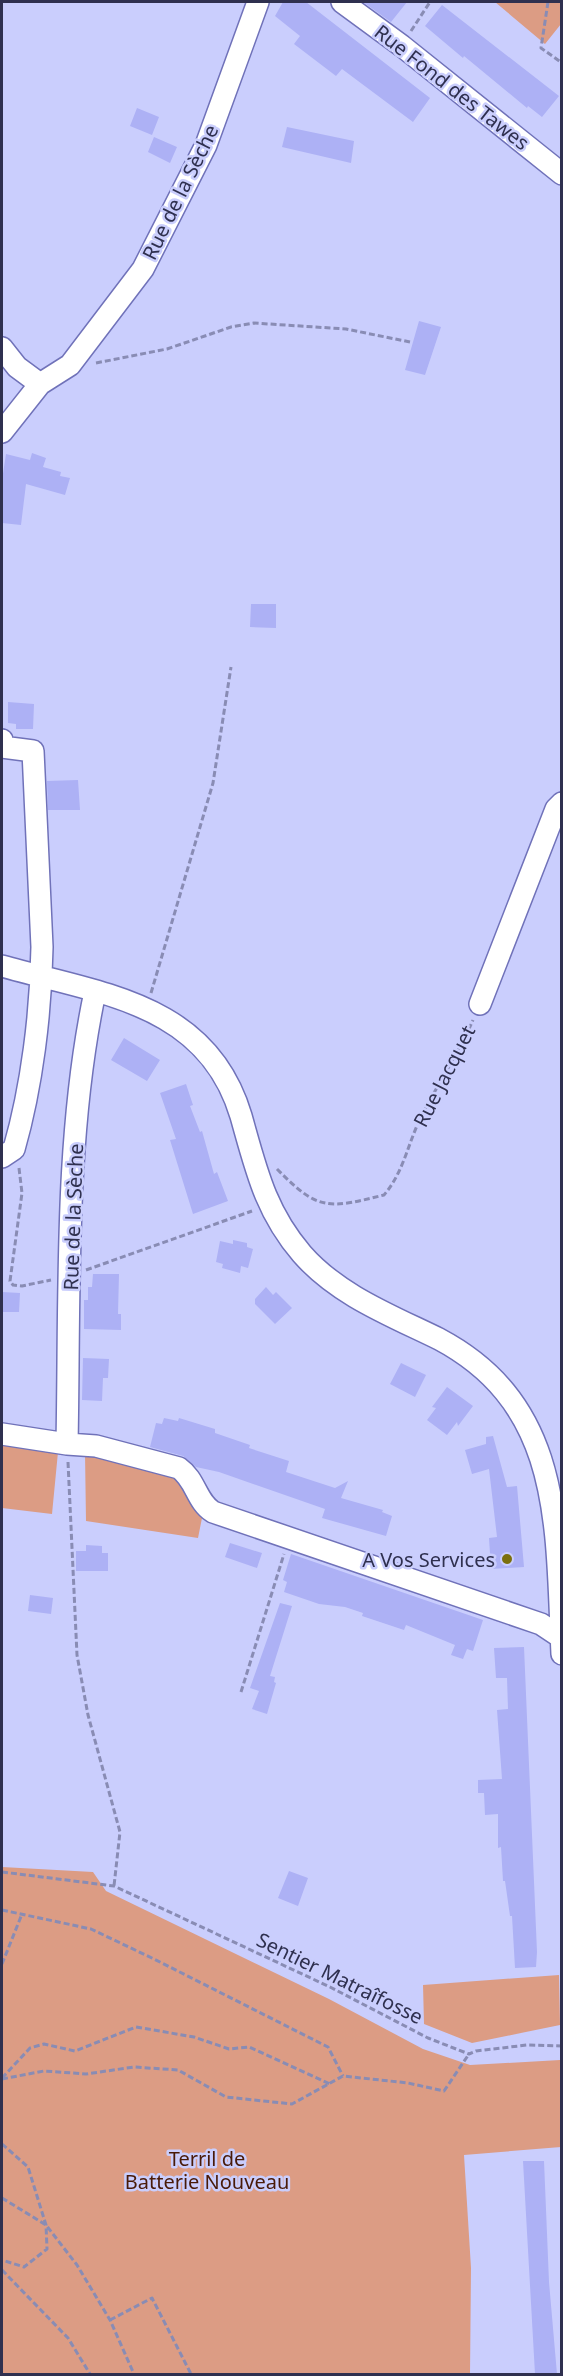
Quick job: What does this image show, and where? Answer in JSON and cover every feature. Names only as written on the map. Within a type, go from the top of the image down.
[{"type":"street","name":"Rue de la Sèche","points":[[2,432],[40,384],[70,365],[143,269],[206,145],[258,2]]},
{"type":"street","name":"Rue Fond des Tawes","points":[[342,2],[402,46],[561,174]]},
{"type":"street","points":[[2,348],[17,367],[40,384]]},
{"type":"street","points":[[2,740],[2,747],[33,751],[42,977],[23,1118],[8,1153]]},
{"type":"street","name":"Rue Jacquet","points":[[480,1004],[556,809],[561,803]]},
{"type":"street","points":[[2,966],[147,1008],[181,1027],[200,1043],[224,1076],[240,1113],[259,1184],[268,1205],[304,1256],[333,1283],[368,1305],[461,1349],[499,1377],[520,1403],[538,1434],[550,1469],[555,1499],[561,1654]]},
{"type":"street","name":"Rue de la Sèche","points":[[68,1444],[70,1275],[81,1065],[95,992]]},
{"type":"street","points":[[2,1434],[96,1446],[179,1467],[188,1474],[205,1507],[289,1539],[541,1624],[561,1638]]},
{"type":"path","points":[[402,46],[430,2]]},
{"type":"path","points":[[548,2],[541,48],[561,63]]},
{"type":"path","points":[[70,365],[105,362],[167,349],[231,327],[254,323],[346,329],[410,342]]},
{"type":"path","points":[[147,1008],[213,783],[231,667]]},
{"type":"path","name":"Rue Jacquet","points":[[270,1161],[301,1193],[317,1202],[355,1202],[384,1195],[399,1172],[420,1120],[460,1049],[480,1004]]},
{"type":"path","points":[[8,1153],[19,1163],[22,1193],[10,1281],[13,1285],[22,1287],[70,1275],[268,1205]]},
{"type":"path","points":[[68,1444],[77,1655],[88,1715],[120,1832],[114,1886]]},
{"type":"path","points":[[241,1692],[289,1539]]},
{"type":"path","name":"Sentier Matraîfosse","points":[[2,1872],[114,1886],[330,1987],[428,2038],[469,2054]]},
{"type":"path","points":[[2,1910],[91,1929],[328,2047],[343,2076]]},
{"type":"path","points":[[2,1964],[22,1914]]},
{"type":"path","points":[[2,2079],[30,2048],[44,2044],[75,2051],[136,2027],[194,2037],[229,2049],[249,2047],[330,2084]]},
{"type":"path","points":[[2,2079],[44,2071],[86,2074],[134,2067],[178,2070],[225,2097],[292,2103],[343,2076],[408,2083],[444,2091],[469,2054],[476,2050],[527,2045],[561,2046]]},
{"type":"path","points":[[2,2144],[28,2167],[46,2225],[47,2249],[24,2267],[2,2260]]},
{"type":"path","points":[[2,2198],[46,2225],[77,2265],[110,2320],[135,2374]]},
{"type":"path","points":[[2,2270],[68,2338],[90,2374]]},
{"type":"path","points":[[110,2320],[152,2298],[191,2374]]},
{"type":"green space","points":[[495,2],[561,2],[561,24],[545,44]]},
{"type":"green space","points":[[2,1443],[58,1452],[52,1514],[2,1508]]},
{"type":"green space","points":[[85,1453],[170,1471],[203,1513],[198,1538],[86,1521]]},
{"type":"green space","name":"Terril de Batterie Nouveau","points":[[2,1867],[93,1872],[106,1891],[329,1999],[423,2049],[470,2065],[560,2060],[561,2147],[464,2155],[471,2268],[470,2374],[2,2374]]},
{"type":"green space","points":[[559,1975],[560,2025],[472,2043],[424,2024],[423,1985]]},
{"type":"building","points":[[283,2],[306,2],[430,98],[413,122],[342,69],[336,76],[294,44],[300,36],[275,16]]},
{"type":"building","points":[[363,2],[407,2],[391,22]]},
{"type":"building","points":[[442,5],[559,96],[542,117],[528,106],[527,108],[425,26]]},
{"type":"building","points":[[137,108],[159,117],[152,135],[130,126]]},
{"type":"building","points":[[287,127],[354,141],[351,163],[282,147]]},
{"type":"building","points":[[154,137],[177,147],[170,163],[148,152]]},
{"type":"building","points":[[419,321],[441,327],[425,375],[405,370]]},
{"type":"building","points":[[32,453],[46,458],[43,467],[61,472],[60,476],[70,478],[65,495],[26,484],[21,525],[2,523],[2,480],[6,454],[30,460]]},
{"type":"building","points":[[251,604],[276,604],[276,628],[250,627]]},
{"type":"building","points":[[8,702],[34,704],[33,729],[16,729],[16,724],[8,723]]},
{"type":"building","points":[[78,780],[80,810],[48,810],[47,781]]},
{"type":"building","points":[[124,1038],[160,1060],[147,1081],[111,1060]]},
{"type":"building","points":[[186,1084],[193,1105],[190,1106],[200,1132],[202,1131],[214,1174],[217,1172],[228,1201],[193,1214],[170,1140],[176,1139],[160,1093]]},
{"type":"building","points":[[233,1240],[247,1243],[247,1247],[253,1249],[248,1268],[241,1266],[240,1273],[222,1268],[223,1264],[216,1262],[220,1241],[233,1244]]},
{"type":"building","points":[[93,1274],[119,1274],[118,1314],[121,1314],[121,1330],[84,1329],[84,1300],[88,1300],[88,1287],[92,1287]]},
{"type":"building","points":[[266,1287],[273,1295],[276,1292],[292,1308],[275,1324],[255,1304],[255,1299]]},
{"type":"building","points":[[2,1292],[20,1293],[19,1312],[2,1312]]},
{"type":"building","points":[[83,1358],[109,1359],[108,1378],[103,1378],[102,1401],[82,1400]]},
{"type":"building","points":[[401,1363],[426,1375],[415,1397],[390,1384]]},
{"type":"building","points":[[447,1387],[473,1406],[458,1426],[457,1422],[447,1435],[427,1420],[436,1408],[432,1407]]},
{"type":"building","points":[[164,1418],[178,1421],[179,1418],[215,1429],[215,1433],[250,1445],[249,1448],[289,1461],[286,1472],[335,1488],[348,1481],[341,1498],[383,1510],[382,1512],[392,1516],[386,1536],[322,1518],[325,1509],[219,1472],[196,1467],[183,1456],[150,1447],[156,1423],[162,1424]]},
{"type":"building","points":[[493,1436],[507,1487],[517,1486],[524,1567],[491,1569],[489,1538],[497,1537],[489,1469],[472,1474],[465,1450],[486,1444],[486,1437]]},
{"type":"building","points":[[230,1543],[262,1553],[257,1568],[225,1557]]},
{"type":"building","points":[[86,1545],[102,1546],[102,1553],[108,1553],[108,1571],[76,1571],[76,1551],[86,1551]]},
{"type":"building","points":[[291,1554],[483,1620],[473,1651],[467,1649],[463,1659],[451,1655],[455,1645],[406,1625],[404,1630],[362,1616],[363,1613],[345,1607],[319,1604],[284,1592],[287,1582],[283,1580]]},
{"type":"building","points":[[30,1595],[53,1598],[51,1614],[28,1611]]},
{"type":"building","points":[[280,1603],[292,1606],[270,1676],[275,1677],[274,1682],[276,1683],[267,1714],[252,1709],[259,1691],[250,1688]]},
{"type":"building","points":[[524,1647],[537,1952],[536,1967],[515,1968],[512,1916],[510,1916],[505,1881],[503,1881],[501,1847],[498,1848],[498,1814],[485,1815],[484,1793],[478,1793],[478,1780],[502,1779],[497,1710],[508,1709],[507,1678],[496,1678],[494,1648]]},
{"type":"building","points":[[289,1871],[308,1878],[298,1906],[278,1898]]},
{"type":"building","points":[[523,2161],[544,2161],[549,2282],[557,2374],[535,2374]]},
{"type":"place","name":"A Vos Services","points":[[507,1559]]}]
